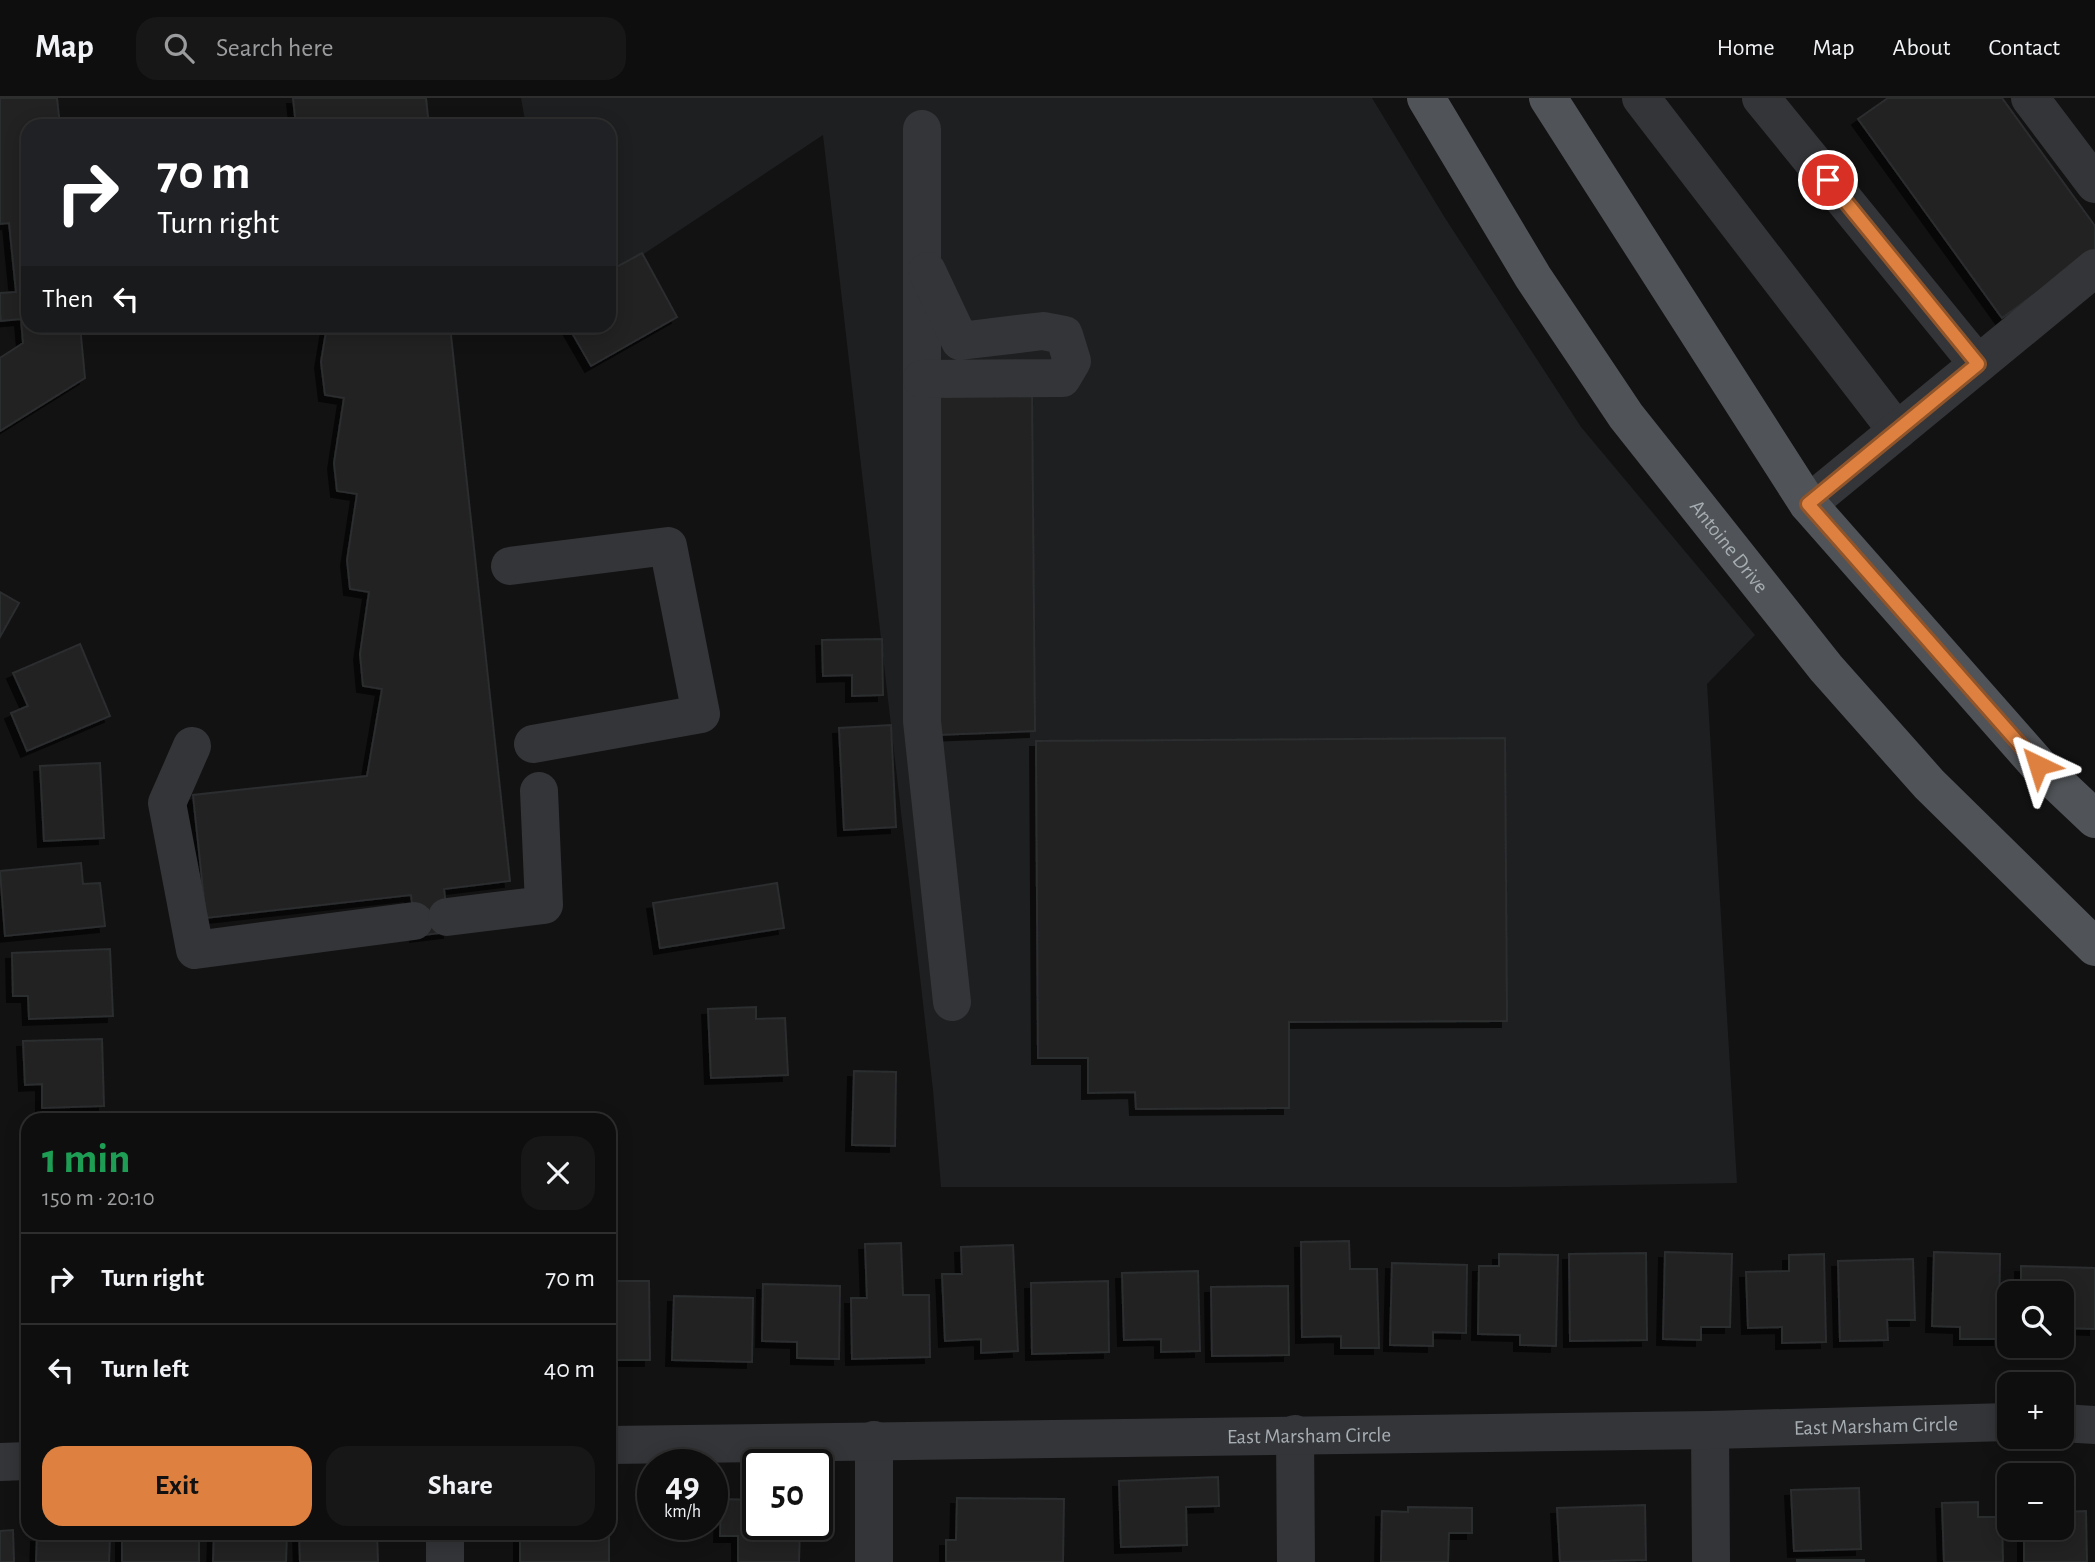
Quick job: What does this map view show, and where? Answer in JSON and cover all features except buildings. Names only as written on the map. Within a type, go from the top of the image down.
[{"type":"main road","name":"Antoine Drive","points":[[1426,98],[1533,277],[1626,416],[1826,668],[1929,783],[2095,947]]},
{"type":"main road","points":[[1560,102],[1808,504],[2038,765],[2095,819]]},
{"type":"street","points":[[1641,98],[1897,431]]},
{"type":"street","points":[[1761,98],[1978,364]]},
{"type":"street","points":[[2030,98],[2095,184]]},
{"type":"street","points":[[922,129],[922,721],[952,1002]]},
{"type":"street","points":[[922,259],[960,341],[1043,331],[1064,335],[1072,361],[1062,378],[922,379]]},
{"type":"street","points":[[1808,504],[2095,268]]},
{"type":"street","points":[[510,566],[668,546],[701,714],[533,744]]},
{"type":"street","points":[[192,746],[167,803],[194,950],[544,905],[538,791]]},
{"type":"street","name":"East Marsham Circle","points":[[616,1445],[1710,1430],[1997,1422]]},
{"type":"street","points":[[2074,1424],[2095,1425]]},
{"type":"street","points":[[1710,1430],[1711,1562]]},
{"type":"street","points":[[1295,1434],[1296,1562]]},
{"type":"street","points":[[874,1440],[874,1562]]},
{"type":"street","points":[[0,1462],[21,1461]]},
{"type":"street","points":[[445,1540],[445,1562]]},
{"type":"shaded area","points":[[521,98],[1372,98],[1445,218],[1581,427],[1755,635],[1707,684],[1737,1183],[1510,1187],[941,1187],[933,1090],[823,135],[616,272],[616,119],[525,119]]},
{"type":"route","points":[[1828,180],[1978,364],[1808,504],[2038,765]]}]
